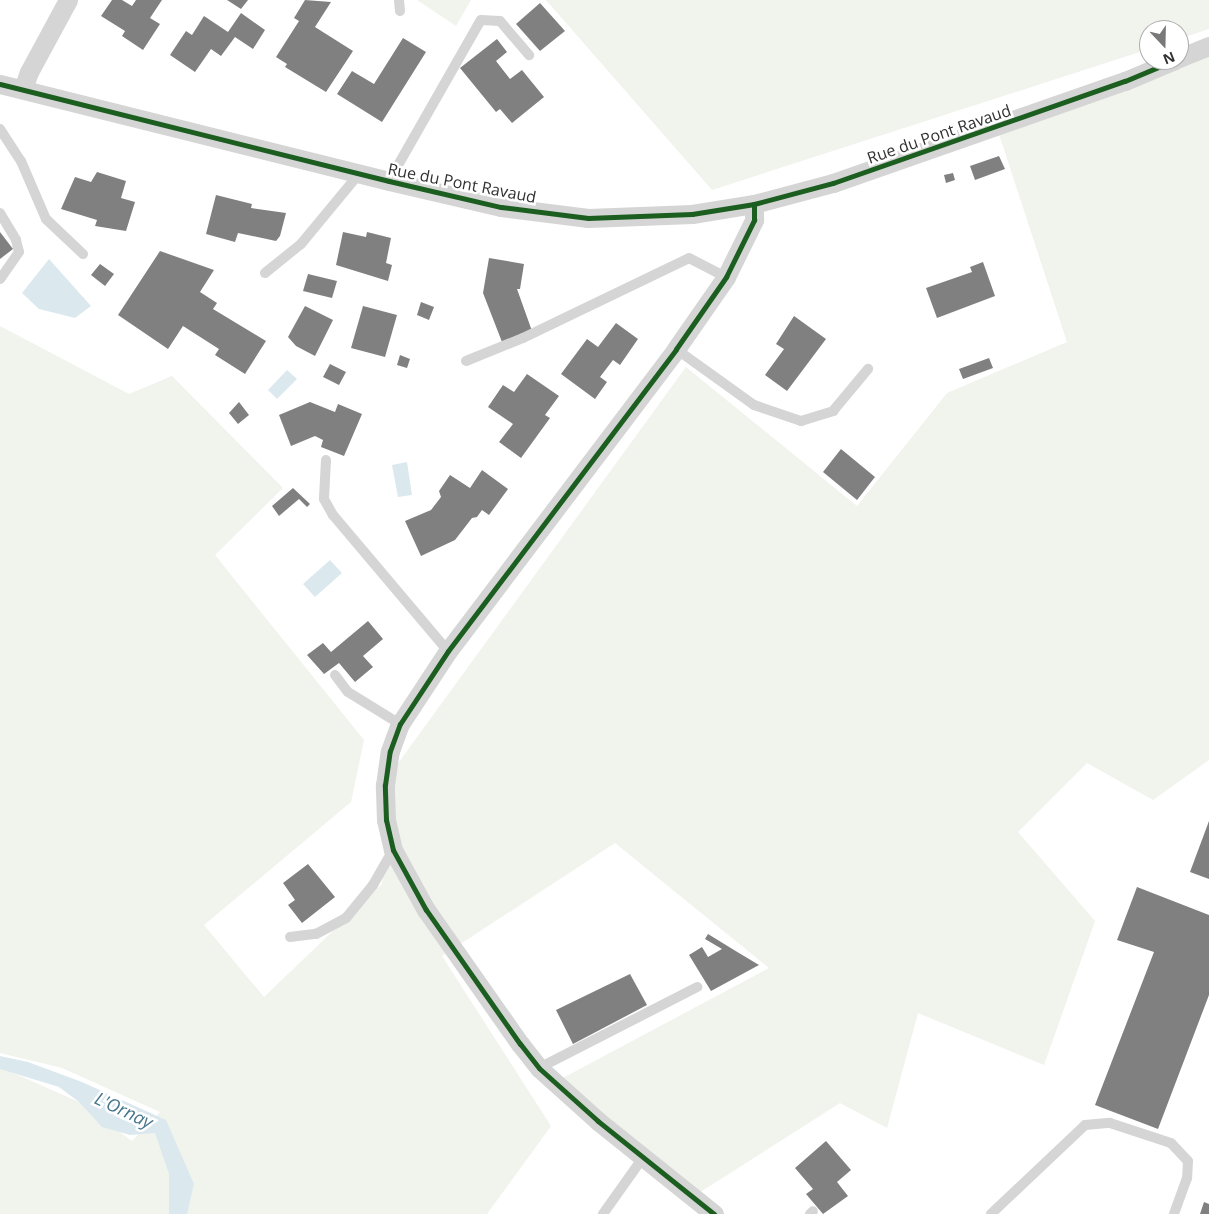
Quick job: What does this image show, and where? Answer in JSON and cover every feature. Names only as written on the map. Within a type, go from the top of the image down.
[{"type":"street","points":[[22,90],[29,72],[68,0]]},
{"type":"street","points":[[1189,54],[1209,46]]},
{"type":"street","name":"Rue du Pont Ravaud","points":[[0,84],[389,181],[501,206],[588,218],[692,214],[754,204],[833,183],[952,143],[1148,70]]},
{"type":"street","points":[[714,1214],[642,1159],[539,1068],[426,910],[393,850],[386,820],[386,785],[390,751],[400,724],[448,651],[676,349],[726,277],[754,220],[754,204]]},
{"type":"lane","points":[[399,0],[400,11]]},
{"type":"lane","points":[[389,181],[481,20],[500,22],[529,55]]},
{"type":"lane","points":[[0,128],[21,161],[46,219],[83,254]]},
{"type":"lane","points":[[265,274],[301,244],[359,174]]},
{"type":"lane","points":[[0,214],[16,240],[19,252],[0,279]]},
{"type":"lane","points":[[466,361],[523,338],[689,258],[726,277]]},
{"type":"lane","points":[[676,349],[754,405],[801,420],[833,411],[868,369]]},
{"type":"lane","points":[[326,460],[324,499],[333,516],[448,651]]},
{"type":"lane","points":[[335,675],[348,692],[400,724]]},
{"type":"lane","points":[[290,937],[316,934],[346,918],[373,885],[393,850]]},
{"type":"lane","points":[[539,1068],[698,987]]},
{"type":"lane","points":[[991,1214],[1086,1125],[1110,1123],[1171,1143],[1188,1161],[1187,1178],[1174,1214]]},
{"type":"lane","points":[[603,1214],[642,1159]]},
{"type":"shaded area","points":[[417,0],[471,0],[456,26]]},
{"type":"shaded area","points":[[546,0],[1209,0],[1209,29],[1189,36],[1189,20],[1139,20],[1139,52],[712,190]]},
{"type":"shaded area","points":[[1209,51],[1209,760],[1153,800],[1087,763],[1018,832],[1095,921],[1044,1065],[918,1013],[887,1128],[840,1103],[694,1196],[561,1079],[769,968],[615,843],[442,956],[551,1126],[487,1214],[0,1214],[0,1067],[79,1102],[132,1141],[160,1112],[62,1068],[0,1053],[0,326],[129,394],[172,376],[283,488],[215,555],[364,740],[351,802],[204,925],[264,997],[382,884],[396,766],[686,367],[857,506],[947,393],[1067,342],[998,131],[1159,70],[1189,70],[1189,59]]},
{"type":"water","points":[[49,259],[91,306],[75,318],[39,309],[22,293]]},
{"type":"water","points":[[287,370],[297,379],[277,399],[268,390]]},
{"type":"water","points":[[407,462],[412,495],[398,497],[392,465]]},
{"type":"water","points":[[330,560],[342,573],[315,597],[303,584]]},
{"type":"water","name":"L'Ornay","points":[[0,1056],[28,1062],[82,1082],[166,1120],[194,1184],[187,1214],[169,1214],[169,1174],[155,1133],[130,1135],[102,1127],[79,1102],[59,1087],[0,1069]]},
{"type":"building","points":[[112,0],[122,0],[132,6],[136,0],[162,0],[150,18],[160,24],[143,50],[122,36],[125,31],[101,16]]},
{"type":"building","points":[[227,0],[248,0],[241,9]]},
{"type":"building","points":[[305,0],[331,2],[315,27],[353,51],[326,92],[285,67],[287,64],[276,57],[299,21],[294,18]]},
{"type":"building","points":[[540,3],[565,31],[540,51],[516,24]]},
{"type":"building","points":[[241,13],[265,30],[253,49],[235,37],[221,56],[211,49],[195,72],[170,55],[186,31],[192,35],[204,16],[228,32]]},
{"type":"building","points":[[403,38],[426,52],[382,122],[337,94],[352,71],[374,84]]},
{"type":"building","points":[[497,39],[507,52],[496,61],[510,79],[522,70],[544,97],[512,123],[500,109],[496,112],[460,68]]},
{"type":"building","points":[[999,156],[1005,169],[975,180],[970,166]]},
{"type":"building","points":[[97,172],[126,181],[121,198],[135,202],[126,231],[95,226],[97,220],[61,209],[75,177],[91,182]]},
{"type":"building","points":[[953,173],[955,180],[946,183],[944,175]]},
{"type":"building","points":[[216,195],[252,204],[251,208],[286,213],[280,236],[276,241],[238,233],[235,242],[206,234]]},
{"type":"building","points":[[0,232],[13,249],[0,259]]},
{"type":"building","points":[[343,232],[366,237],[367,232],[391,238],[386,263],[392,265],[388,281],[336,265]]},
{"type":"building","points":[[160,251],[214,270],[200,292],[217,303],[213,309],[266,341],[245,374],[215,355],[219,349],[183,326],[168,349],[118,315]]},
{"type":"building","points":[[489,258],[524,264],[520,289],[517,289],[532,331],[502,342],[483,293]]},
{"type":"building","points":[[983,262],[995,296],[937,318],[926,288],[972,272],[970,267]]},
{"type":"building","points":[[100,264],[114,274],[105,286],[91,275]]},
{"type":"building","points":[[308,274],[337,281],[332,298],[303,291]]},
{"type":"building","points":[[421,302],[434,307],[429,320],[417,315]]},
{"type":"building","points":[[305,306],[333,320],[315,356],[296,346],[288,337]]},
{"type":"building","points":[[363,306],[397,315],[385,357],[351,348]]},
{"type":"building","points":[[794,316],[826,339],[787,391],[765,375],[784,349],[776,344]]},
{"type":"building","points":[[616,323],[638,339],[620,365],[613,360],[600,377],[607,382],[595,399],[561,374],[587,339],[598,347]]},
{"type":"building","points":[[400,355],[410,359],[407,368],[397,365]]},
{"type":"building","points":[[989,358],[993,368],[963,379],[959,369]]},
{"type":"building","points":[[330,364],[346,372],[339,385],[323,377]]},
{"type":"building","points":[[527,374],[559,396],[545,415],[550,418],[521,458],[499,442],[513,424],[488,407],[503,385],[514,392]]},
{"type":"building","points":[[239,402],[249,415],[238,424],[229,413]]},
{"type":"building","points":[[310,402],[335,412],[338,404],[362,414],[344,456],[321,447],[323,440],[315,436],[291,446],[279,415]]},
{"type":"building","points":[[841,449],[875,477],[857,500],[823,472]]},
{"type":"building","points":[[482,470],[508,489],[489,515],[482,510],[477,517],[472,518],[455,540],[421,556],[405,521],[431,510],[441,497],[439,491],[450,475],[470,488]]},
{"type":"building","points":[[293,488],[310,504],[307,507],[299,499],[279,516],[272,506]]},
{"type":"building","points":[[368,621],[383,639],[363,656],[373,667],[355,682],[339,663],[324,674],[307,655],[323,643],[331,652]]},
{"type":"building","points":[[1209,821],[1209,879],[1190,872]]},
{"type":"building","points":[[308,864],[335,897],[302,923],[288,905],[295,900],[283,883]]},
{"type":"building","points":[[1137,887],[1209,915],[1209,995],[1158,1129],[1095,1105],[1154,952],[1117,940]]},
{"type":"building","points":[[708,934],[759,965],[711,991],[689,955],[702,947],[708,957],[722,949],[705,939]]},
{"type":"building","points":[[630,974],[647,1005],[573,1044],[556,1010]]},
{"type":"building","points":[[826,1141],[851,1170],[837,1182],[848,1196],[823,1214],[806,1194],[813,1189],[795,1168]]},
{"type":"building","points":[[1204,1202],[1209,1204],[1209,1214],[1200,1214]]},
{"type":"cycle path","points":[[0,84],[501,207],[588,218],[692,214],[754,204],[833,183],[1125,81],[1151,70]]},
{"type":"cycle path","points":[[714,1214],[598,1121],[539,1068],[520,1044],[426,910],[393,850],[386,820],[385,785],[390,751],[400,724],[448,651],[676,349],[726,277],[754,220],[754,204]]}]
